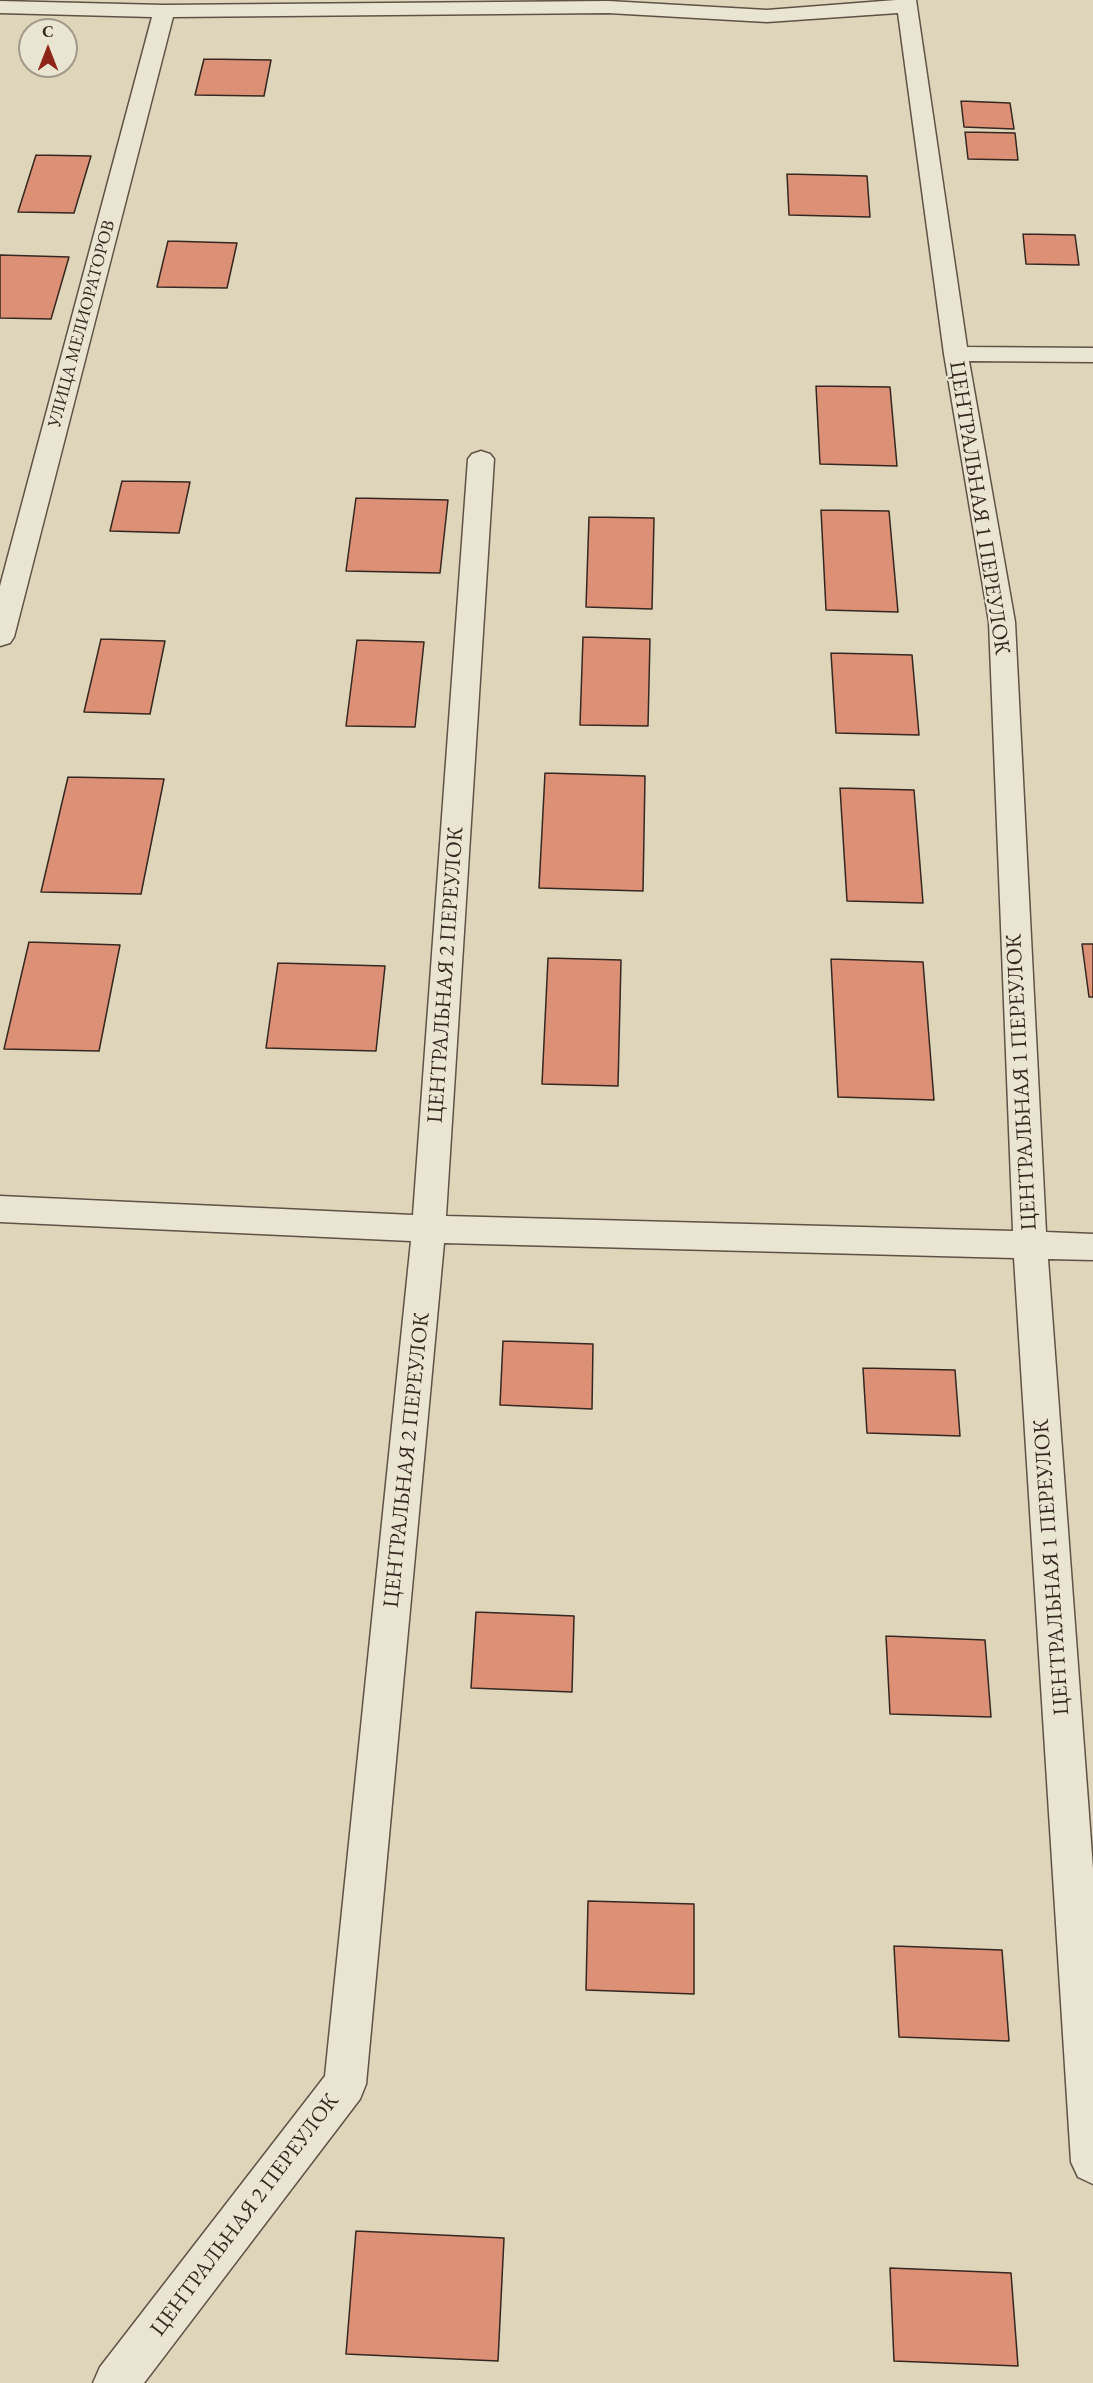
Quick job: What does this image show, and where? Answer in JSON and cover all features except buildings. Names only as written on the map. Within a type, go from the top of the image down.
[{"type":"street","points":[[0,8],[164,11],[608,7],[766,16],[906,3]]},
{"type":"street","name":"ЦЕНТРАЛЬНАЯ 1 ПЕРЕУЛОК","points":[[906,3],[956,354],[1002,622],[1030,1245],[1093,2162]]},
{"type":"street","name":"УЛИЦА МЕЛИОРАТОРОВ","points":[[0,637],[164,11]]},
{"type":"street","points":[[956,354],[1093,355]]},
{"type":"street","name":"ЦЕНТРАЛЬНАЯ 2 ПЕРЕУЛОК","points":[[116,2383],[345,2084],[429,1228],[481,459]]},
{"type":"street","points":[[0,1209],[429,1228],[1093,1247]]}]
